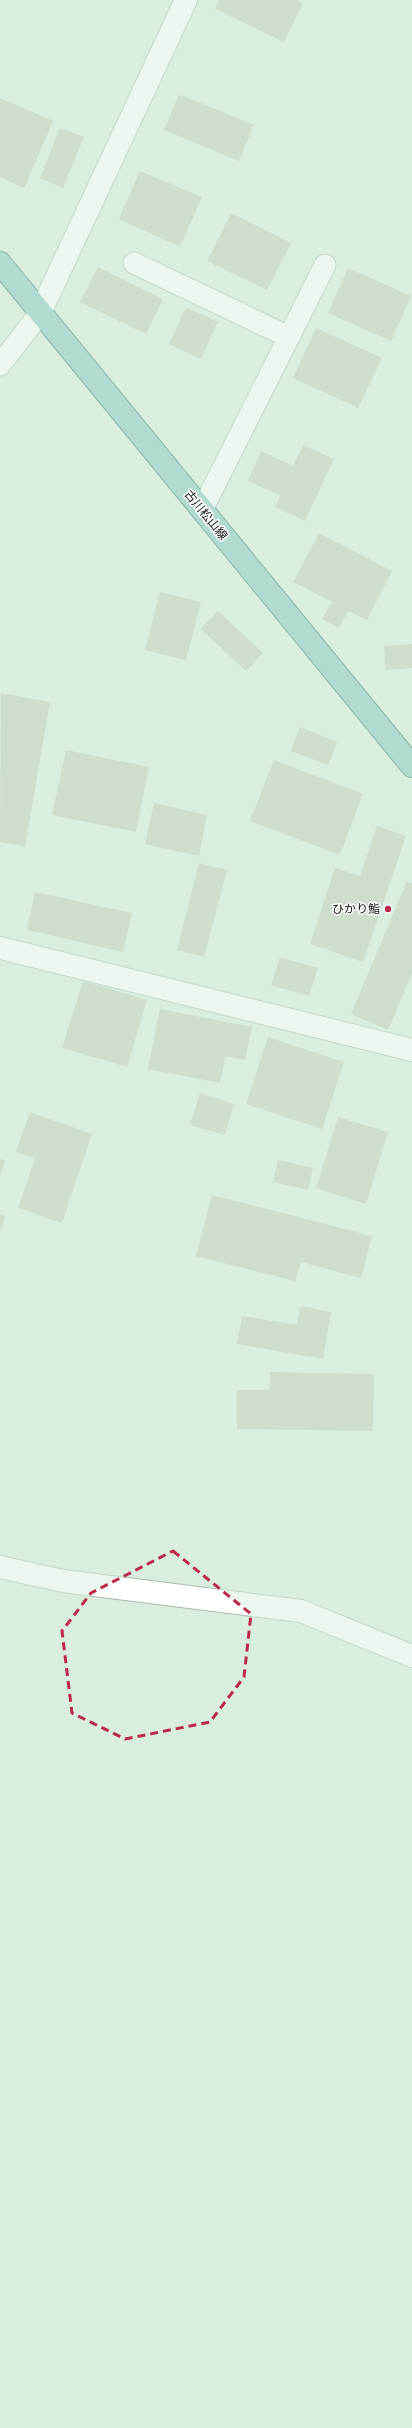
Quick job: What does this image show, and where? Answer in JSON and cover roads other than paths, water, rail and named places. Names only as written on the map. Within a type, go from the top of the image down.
[{"type":"main road","name":"古川松山線","points":[[0,263],[412,766]]},
{"type":"street","points":[[40,313],[186,0]]},
{"type":"street","points":[[0,948],[412,1050]]},
{"type":"street","points":[[0,1568],[63,1581],[301,1611],[412,1656]]},
{"type":"lane","points":[[134,263],[289,337]]},
{"type":"lane","points":[[202,510],[325,265]]},
{"type":"lane","points":[[0,365],[40,313]]},
{"type":"place","name":"ひかり鮨","points":[[388,909]]}]
